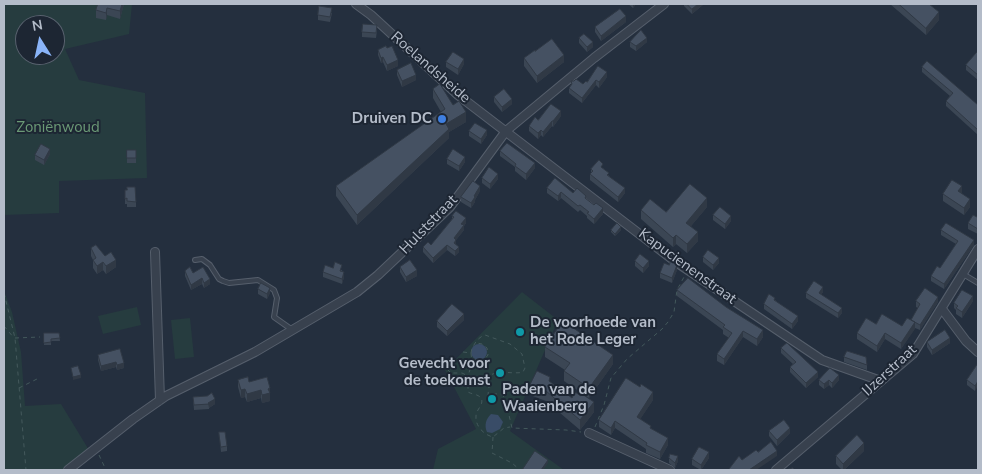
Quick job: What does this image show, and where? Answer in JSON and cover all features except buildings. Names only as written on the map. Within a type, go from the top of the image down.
[{"type":"street","name":"Roelandsheide","points":[[356,4],[371,15],[458,95],[506,131]]},
{"type":"street","name":"Hulststraat","points":[[68,470],[160,400],[255,352],[357,292],[423,234],[450,207],[506,131],[594,58],[664,4]]},
{"type":"street","name":"Kapucienenstraat","points":[[506,131],[688,270],[822,360],[881,381]]},
{"type":"street","name":"IJzerstraat","points":[[776,470],[912,354],[978,249]]},
{"type":"street","points":[[155,252],[160,400]]},
{"type":"street","points":[[942,309],[966,341],[978,352]]},
{"type":"street","points":[[589,433],[670,470]]},
{"type":"lane","points":[[195,260],[202,259],[210,264],[218,279],[223,281],[229,283],[258,280],[274,290],[277,298],[274,317],[292,330]]},
{"type":"lane","points":[[963,274],[978,283]]},
{"type":"path","points":[[520,470],[512,463],[492,453],[493,437],[504,428],[511,427],[589,433],[594,427],[604,405],[611,378],[627,359],[668,322],[674,312],[677,290],[688,270]]},
{"type":"path","points":[[4,293],[15,338],[26,470]]},
{"type":"path","points":[[4,326],[15,338],[40,337]]},
{"type":"path","points":[[493,437],[487,436],[478,423],[476,415],[481,406],[479,396],[468,392],[468,376],[472,359],[470,353],[473,346],[482,336],[489,336],[510,344],[524,356],[525,368],[523,372],[518,374],[505,372],[493,374],[489,376],[487,381],[488,395],[498,393],[502,394],[505,398],[511,427]]},
{"type":"path","points":[[472,359],[483,361],[488,355],[485,345],[477,343]]},
{"type":"path","points":[[463,352],[470,353]]},
{"type":"path","points":[[447,369],[451,373],[462,373],[468,376]]},
{"type":"path","points":[[19,388],[39,378]]},
{"type":"path","points":[[96,449],[106,470]]},
{"type":"green space","name":"Zoniënwoud","points":[[4,4],[132,4],[129,34],[65,49],[79,80],[145,93],[147,178],[59,181],[59,213],[4,215]]},
{"type":"green space","points":[[4,291],[12,312],[21,352],[25,406],[61,404],[92,455],[71,470],[4,470]]},
{"type":"green space","name":"Paden van de Waaienberg","points":[[522,292],[558,320],[510,431],[564,470],[433,470],[438,449],[476,429],[445,370]]},
{"type":"green space","points":[[137,307],[141,325],[103,334],[98,316]]},
{"type":"green space","points":[[190,318],[194,357],[175,359],[171,320]]},
{"type":"water","points":[[479,344],[485,346],[487,352],[485,358],[479,360],[473,358],[471,352],[473,346]]},
{"type":"water","points":[[491,414],[498,415],[503,422],[500,429],[492,433],[487,432],[486,427],[487,420]]},
{"type":"place","name":"Druiven DC","points":[[442,119]]},
{"type":"place","name":"De voorhoede van het Rode Leger","points":[[520,332]]},
{"type":"place","name":"Gevecht voor de toekomst","points":[[500,373]]},
{"type":"place","name":"Paden van de Waaienberg","points":[[492,399]]}]
